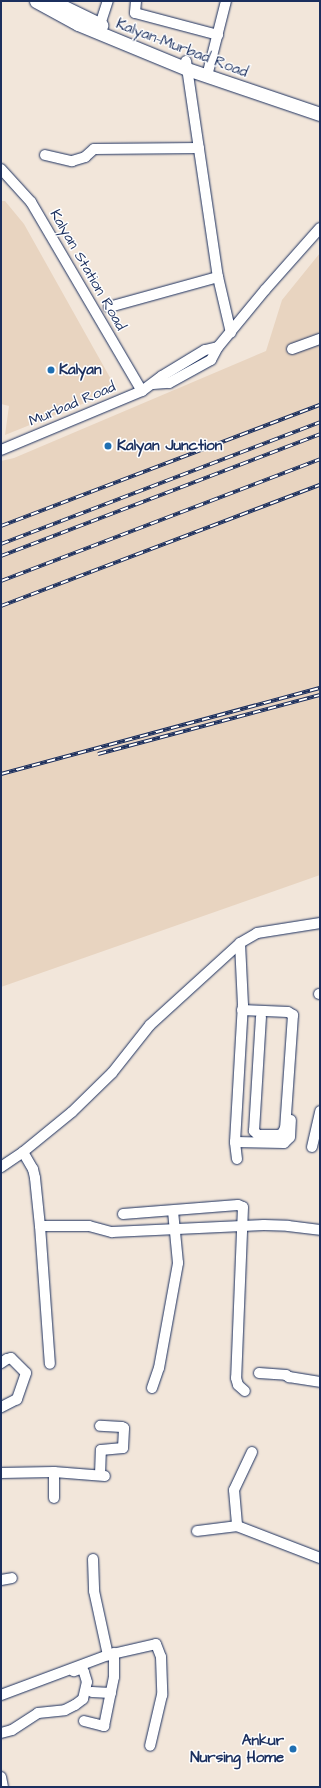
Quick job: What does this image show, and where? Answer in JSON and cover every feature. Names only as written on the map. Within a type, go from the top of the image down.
[{"type":"main road","name":"Kalyan-Murbad Road","points":[[36,1],[186,65],[319,110]]},
{"type":"main road","name":"Kalyan-Murbad Road","points":[[52,1],[80,20]]},
{"type":"street","points":[[99,29],[108,1]]},
{"type":"street","points":[[136,1],[135,13],[218,35]]},
{"type":"street","points":[[208,73],[226,1]]},
{"type":"street","points":[[186,65],[218,277],[231,333]]},
{"type":"street","points":[[45,155],[72,161],[85,157],[94,149],[199,148]]},
{"type":"street","name":"Kalyan Station Road","points":[[1,169],[32,202],[142,391]]},
{"type":"street","name":"Murbad Road","points":[[1,450],[142,391],[153,384],[169,383],[211,360],[218,347],[265,290],[320,228]]},
{"type":"street","points":[[109,307],[218,277]]},
{"type":"street","points":[[292,349],[320,339]]},
{"type":"street","points":[[1,1167],[23,1152],[78,1106],[112,1073],[150,1025],[240,943],[257,932],[320,923]]},
{"type":"street","points":[[238,1159],[235,1142],[242,1007],[240,943]]},
{"type":"street","points":[[235,1142],[284,1143],[290,1138],[298,1013],[296,1008],[289,1006],[242,1007]]},
{"type":"street","points":[[242,1007],[288,1012],[293,1015],[285,1128],[282,1134],[278,1135],[258,1135],[254,1131],[260,1017]]},
{"type":"street","points":[[312,1147],[320,1111]]},
{"type":"street","points":[[23,1152],[33,1169],[35,1178],[50,1364]]},
{"type":"street","points":[[123,1214],[241,1206],[244,1209],[236,1378],[238,1385],[245,1391]]},
{"type":"street","points":[[152,1388],[159,1368],[178,1263],[174,1229],[174,1210]]},
{"type":"street","points":[[40,1226],[89,1226],[112,1232],[244,1225],[288,1226],[320,1230]]},
{"type":"street","points":[[1,1364],[6,1358],[12,1358],[26,1373],[17,1399],[1,1407]]},
{"type":"street","points":[[259,1373],[286,1375],[288,1377],[320,1382]]},
{"type":"street","points":[[1,1473],[54,1472],[102,1476],[101,1450],[123,1448],[124,1428],[100,1426]]},
{"type":"street","points":[[237,1526],[234,1490],[252,1452]]},
{"type":"street","points":[[54,1472],[54,1498]]},
{"type":"street","points":[[197,1531],[237,1526],[320,1558]]},
{"type":"street","points":[[84,1721],[104,1726],[114,1677],[111,1654],[94,1591],[93,1559]]},
{"type":"street","points":[[1,1580],[12,1578]]},
{"type":"street","points":[[1,1699],[111,1654],[152,1644],[158,1647],[161,1657],[162,1696],[150,1746]]},
{"type":"street","points":[[1,1695],[82,1668],[88,1682],[83,1699],[75,1705],[60,1711],[38,1713],[12,1730],[1,1734]]},
{"type":"street","points":[[92,1692],[111,1693]]},
{"type":"street","points":[[1,1777],[4,1787]]},
{"type":"shaded area","points":[[1,201],[5,201],[24,224],[117,390],[5,435],[9,406],[1,404]]},
{"type":"shaded area","points":[[320,253],[320,875],[1,987],[1,461],[14,458],[266,351],[282,300]]},
{"type":"railway","points":[[1,526],[320,405]]},
{"type":"railway","points":[[1,544],[320,422]]},
{"type":"railway","points":[[1,556],[320,434]]},
{"type":"railway","points":[[1,581],[320,459]]},
{"type":"railway","points":[[1,606],[320,485]]},
{"type":"railway","points":[[1,774],[320,688]]},
{"type":"railway","points":[[98,754],[320,695]]},
{"type":"place","name":"Kalyan","points":[[51,370]]},
{"type":"place","name":"Kalyan Junction","points":[[108,446]]},
{"type":"place","name":"Ankur Nursing Home","points":[[293,1749]]}]
